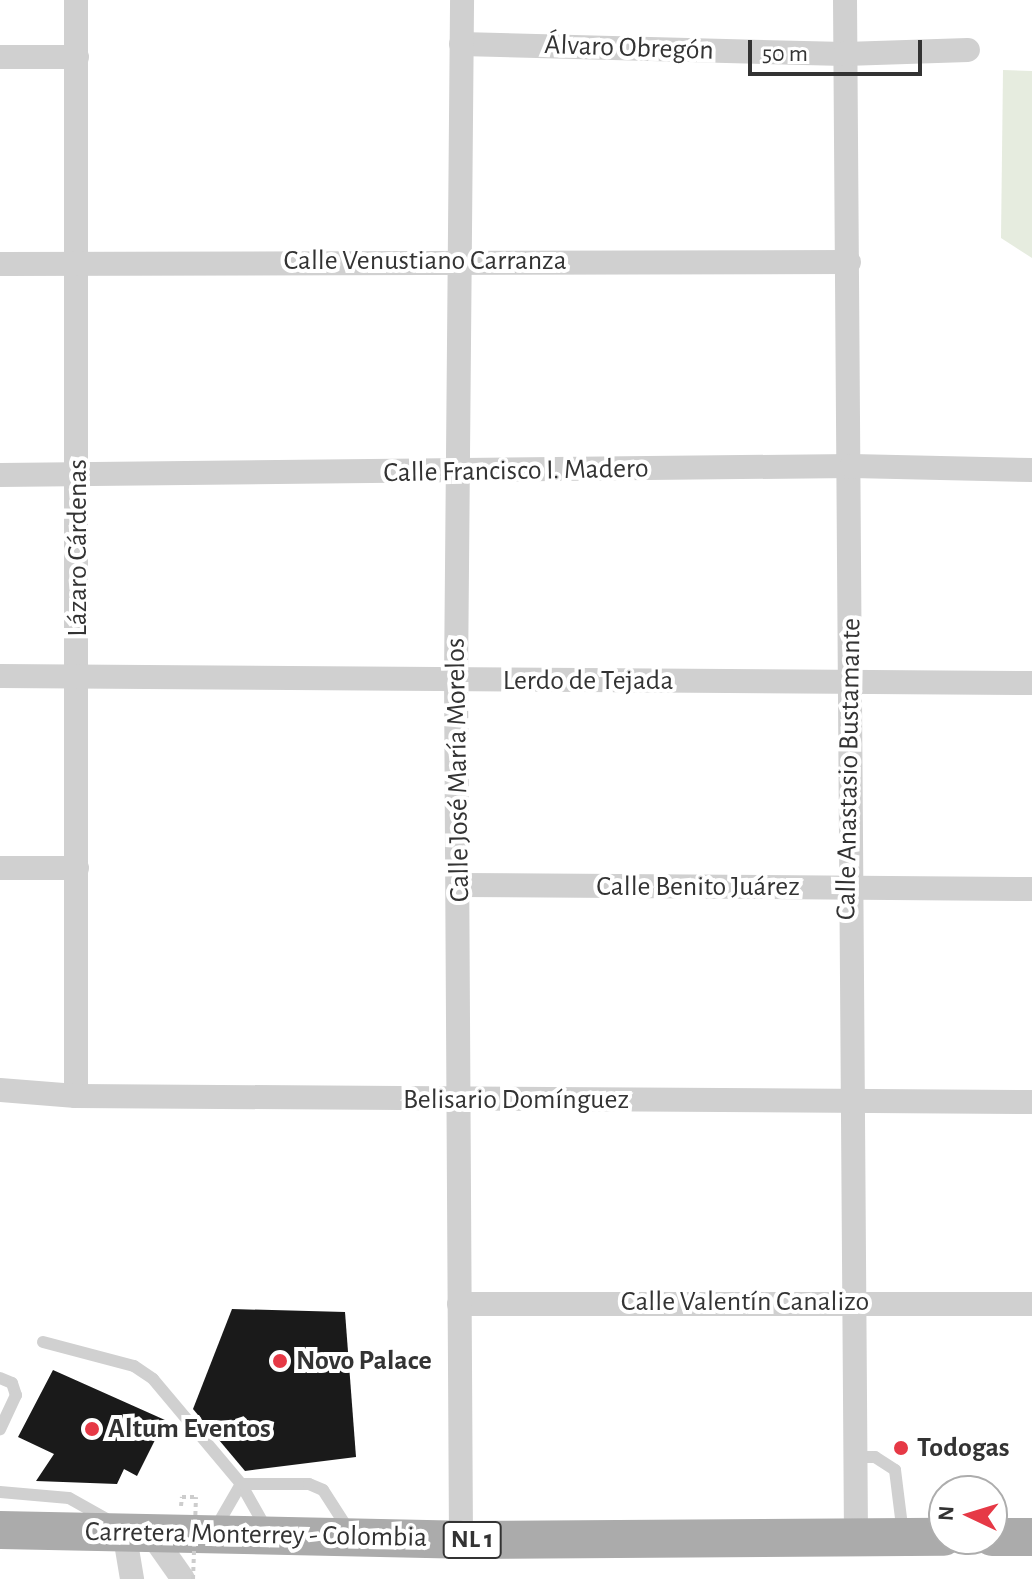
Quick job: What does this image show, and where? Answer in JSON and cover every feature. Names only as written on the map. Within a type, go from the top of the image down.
[{"type":"main road","name":"Carretera Monterrey - Colombia","points":[[0,1530],[269,1533],[461,1540],[928,1537]]},
{"type":"main road","points":[[1008,1537],[1032,1537]]},
{"type":"street","name":"Lázaro Cárdenas","points":[[76,0],[79,676],[76,1096]]},
{"type":"street","name":"Calle José María Morelos","points":[[461,1540],[460,885],[456,680],[462,0]]},
{"type":"street","name":"Calle Anastasio Bustamante","points":[[845,0],[852,466],[847,888],[856,1538]]},
{"type":"street","name":"Álvaro Obregón","points":[[461,44],[845,54],[968,50]]},
{"type":"street","points":[[0,57],[77,57]]},
{"type":"street","name":"Calle Venustiano Carranza","points":[[0,264],[76,261],[849,262]]},
{"type":"street","name":"Calle Francisco I. Madero","points":[[0,475],[459,473],[852,466],[1032,470]]},
{"type":"street","name":"Lerdo de Tejada","points":[[0,676],[1032,683]]},
{"type":"street","points":[[0,868],[77,868]]},
{"type":"street","name":"Calle Benito Juárez","points":[[460,885],[1032,889]]},
{"type":"street","name":"Belisario Domínguez","points":[[0,1090],[76,1096],[1032,1102]]},
{"type":"street","name":"Calle Valentín Canalizo","points":[[459,1304],[852,1301],[1032,1304]]},
{"type":"street","points":[[132,1579],[137,1531]]},
{"type":"street","points":[[137,1531],[183,1579]]},
{"type":"lane","points":[[43,1342],[143,1371],[241,1484],[269,1533]]},
{"type":"lane","points":[[0,1378],[12,1383],[16,1395],[0,1430]]},
{"type":"lane","points":[[856,1457],[875,1457],[895,1470],[904,1537]]},
{"type":"lane","points":[[212,1532],[241,1484]]},
{"type":"lane","points":[[241,1484],[316,1486],[351,1535]]},
{"type":"lane","points":[[0,1492],[69,1498],[137,1531]]},
{"type":"path","points":[[193,1579],[196,1497]]},
{"type":"shaded area","points":[[1003,70],[1032,71],[1032,258],[1001,238]]},
{"type":"building","name":"Novo Palace","points":[[232,1309],[345,1312],[356,1457],[245,1471],[193,1409]]},
{"type":"building","name":"Altum Eventos","points":[[53,1370],[165,1420],[137,1476],[124,1469],[117,1484],[36,1481],[54,1454],[18,1437]]},
{"type":"place","name":"Novo Palace","points":[[280,1361]]},
{"type":"place","name":"Altum Eventos","points":[[92,1429]]},
{"type":"place","name":"Todogas","points":[[901,1448]]}]
